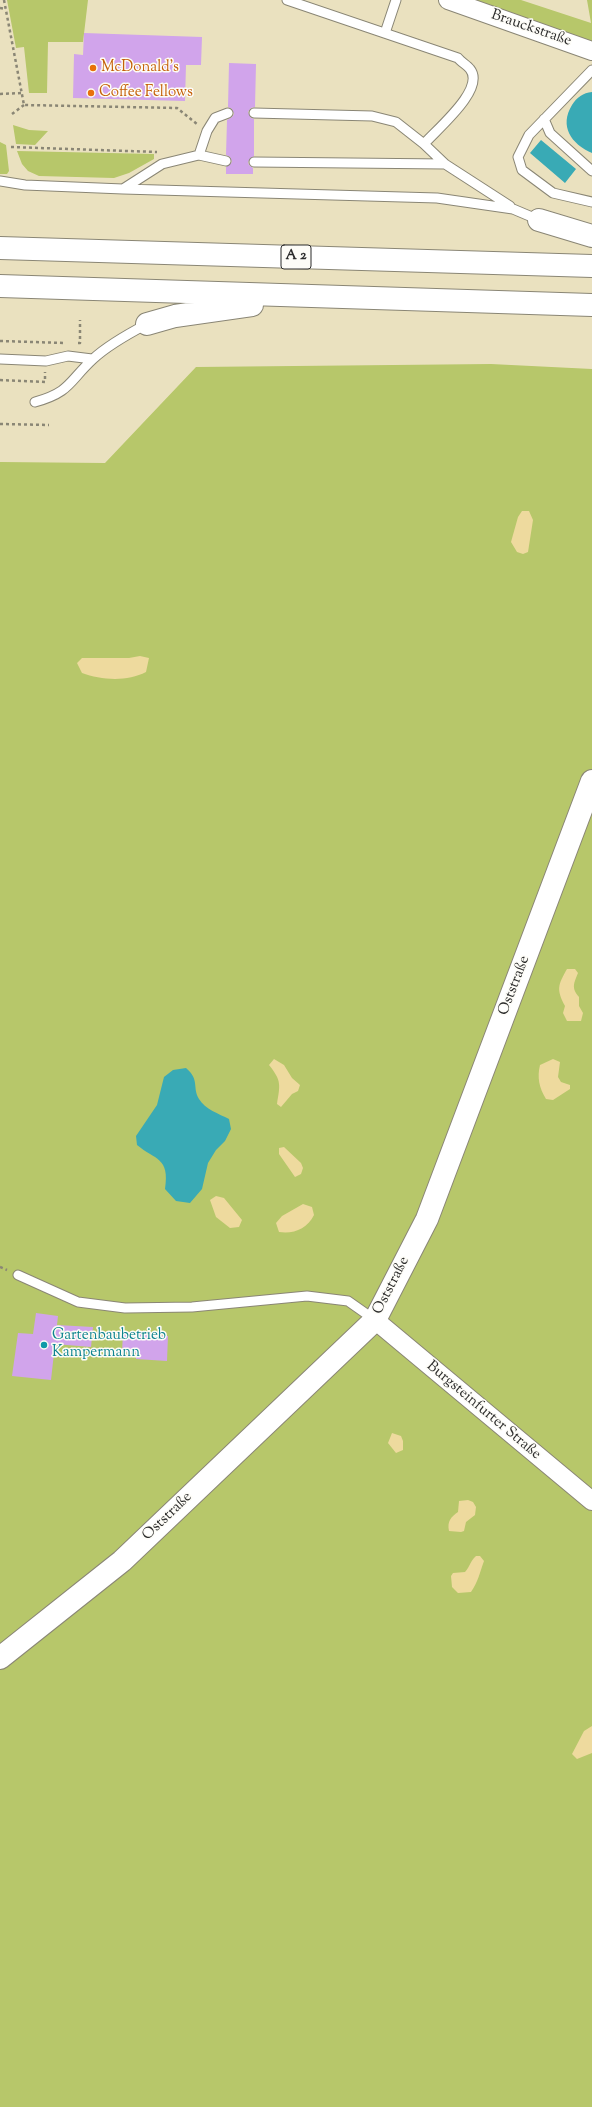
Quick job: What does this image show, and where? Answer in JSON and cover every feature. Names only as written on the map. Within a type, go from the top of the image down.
[{"type":"main road","points":[[539,220],[592,236]]},
{"type":"main road","name":"A 2","points":[[0,248],[592,266]]},
{"type":"main road","points":[[0,286],[592,305]]},
{"type":"main road","points":[[147,324],[175,316],[306,297]]},
{"type":"main road","name":"Oststraße","points":[[0,1658],[122,1561],[375,1320],[427,1218],[592,781]]},
{"type":"street","name":"Brauckstraße","points":[[448,0],[592,51]]},
{"type":"street","name":"Burgsteinfurter Straße","points":[[375,1320],[592,1501]]},
{"type":"lane","points":[[287,0],[458,58],[471,69],[473,83],[470,94],[424,144]]},
{"type":"lane","points":[[385,33],[396,0]]},
{"type":"lane","points":[[591,73],[529,135],[518,157],[522,170],[553,194],[592,202]]},
{"type":"lane","points":[[199,155],[207,131],[215,118],[228,113]]},
{"type":"lane","points":[[254,113],[372,116],[396,122],[424,144],[445,164],[513,209],[539,220]]},
{"type":"lane","points":[[544,119],[550,133],[592,171]]},
{"type":"lane","points":[[123,189],[162,164],[199,155],[226,161]]},
{"type":"lane","points":[[254,162],[445,164]]},
{"type":"lane","points":[[0,182],[25,185],[123,189],[437,198],[513,209]]},
{"type":"lane","points":[[35,402],[54,397],[70,385],[92,359],[124,336],[147,324]]},
{"type":"lane","points":[[0,359],[46,361],[68,356],[92,359]]},
{"type":"lane","points":[[18,1275],[78,1302],[125,1308],[192,1307],[307,1296],[348,1301],[375,1320]]},
{"type":"path","points":[[4,0],[23,93],[24,105]]},
{"type":"path","points":[[0,8],[6,9]]},
{"type":"path","points":[[0,94],[23,93]]},
{"type":"path","points":[[12,114],[24,105],[177,108],[207,131]]},
{"type":"path","points":[[11,147],[160,152],[174,161]]},
{"type":"path","points":[[73,343],[80,343],[80,320]]},
{"type":"path","points":[[0,341],[66,343]]},
{"type":"path","points":[[0,424],[49,425]]},
{"type":"green space","points":[[7,0],[88,0],[83,42],[48,42],[47,93],[29,93],[24,47],[16,48]]},
{"type":"green space","points":[[452,0],[521,0],[591,23],[587,0],[592,0],[592,45]]},
{"type":"green space","points":[[13,125],[29,130],[48,131],[35,145],[16,144]]},
{"type":"green space","points":[[0,142],[6,145],[9,171],[7,174],[0,174]]},
{"type":"green space","points":[[17,151],[154,154],[154,159],[129,173],[114,178],[39,176],[28,171],[22,164]]},
{"type":"green space","points":[[491,364],[592,369],[592,2107],[0,2107],[0,462],[105,463],[196,367]]},
{"type":"sand","points":[[522,511],[529,511],[533,520],[528,552],[523,554],[517,552],[511,542],[518,517]]},
{"type":"sand","points":[[140,656],[149,658],[146,672],[122,679],[97,677],[82,673],[77,663],[82,658],[129,658]]},
{"type":"sand","points":[[567,969],[575,969],[578,973],[574,983],[574,988],[579,997],[579,1006],[583,1013],[581,1021],[567,1021],[563,1013],[565,1006],[560,995],[559,987]]},
{"type":"sand","points":[[274,1059],[284,1065],[292,1078],[300,1085],[298,1091],[292,1094],[281,1107],[277,1104],[279,1088],[278,1079],[269,1065]]},
{"type":"sand","points":[[553,1059],[560,1062],[558,1077],[561,1082],[570,1085],[570,1089],[553,1100],[546,1099],[540,1087],[539,1074],[540,1065]]},
{"type":"sand","points":[[284,1147],[301,1163],[303,1168],[301,1174],[295,1177],[279,1154],[279,1148]]},
{"type":"sand","points":[[216,1196],[224,1198],[242,1220],[239,1227],[230,1228],[216,1217],[210,1200]]},
{"type":"sand","points":[[303,1204],[312,1207],[314,1215],[308,1224],[300,1230],[279,1232],[276,1223],[282,1216]]},
{"type":"sand","points":[[392,1433],[401,1436],[403,1441],[403,1450],[396,1453],[388,1443]]},
{"type":"sand","points":[[468,1500],[473,1502],[476,1507],[475,1515],[466,1522],[464,1531],[449,1531],[449,1522],[458,1512],[459,1501]]},
{"type":"sand","points":[[476,1556],[480,1556],[484,1561],[479,1577],[471,1592],[458,1593],[452,1587],[451,1576],[453,1573],[465,1572]]},
{"type":"sand","points":[[592,1726],[592,1753],[577,1759],[572,1754],[584,1731]]},
{"type":"water","points":[[592,92],[592,153],[578,145],[569,134],[567,120],[568,113],[576,100],[583,94]]},
{"type":"water","points":[[541,140],[576,169],[565,183],[530,153]]},
{"type":"water","points":[[186,1068],[193,1076],[199,1099],[208,1108],[229,1119],[231,1129],[225,1141],[216,1150],[208,1163],[202,1189],[190,1203],[176,1201],[165,1189],[166,1179],[163,1165],[155,1157],[137,1145],[136,1136],[157,1105],[164,1077],[173,1070]]},
{"type":"building","points":[[84,33],[202,37],[201,65],[186,65],[185,101],[73,98],[74,54],[83,55]]},
{"type":"building","points":[[229,63],[256,64],[255,107],[251,108],[248,112],[251,118],[254,119],[254,156],[248,162],[253,168],[253,174],[226,174],[226,167],[232,162],[230,157],[226,155],[227,120],[234,114],[232,109],[228,107]]},
{"type":"building","points":[[36,1313],[58,1316],[57,1325],[93,1327],[91,1347],[55,1344],[51,1380],[12,1376],[18,1333],[33,1334]]},
{"type":"building","points":[[123,1333],[168,1336],[167,1361],[136,1359],[136,1353],[122,1352]]},
{"type":"place","name":"McDonald's","points":[[93,68]]},
{"type":"place","name":"Coffee Fellows","points":[[91,93]]},
{"type":"place","name":"Gartenbaubetrieb Kampermann","points":[[44,1345]]}]
